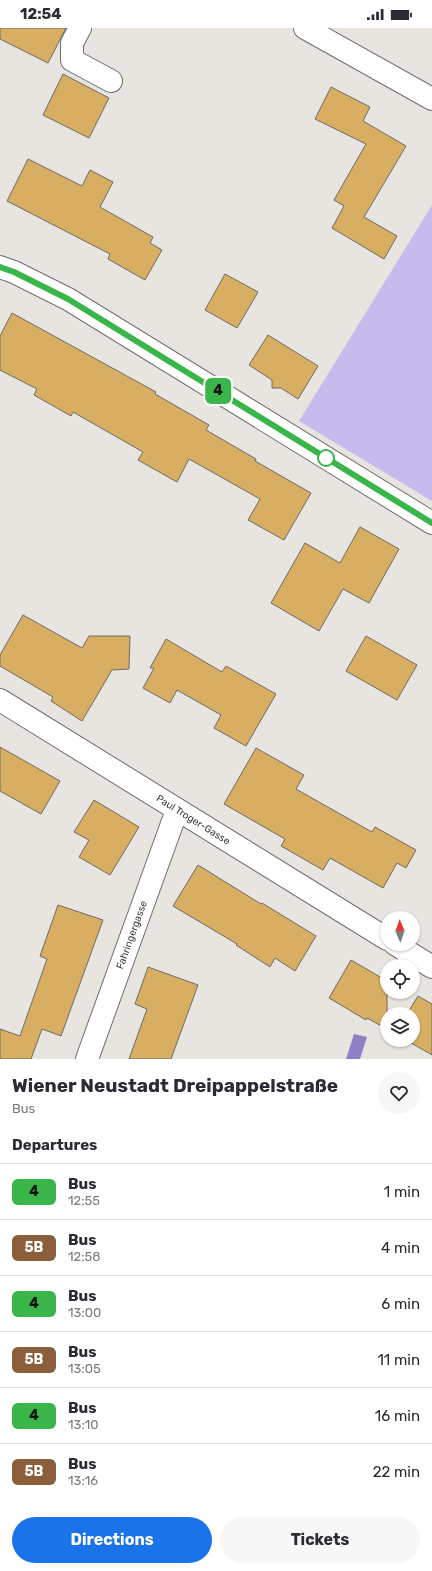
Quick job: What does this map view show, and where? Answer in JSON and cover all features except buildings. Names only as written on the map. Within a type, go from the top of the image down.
[{"type":"street","points":[[80,28],[72,43],[72,60],[111,81]]},
{"type":"street","points":[[305,28],[432,99]]},
{"type":"street","points":[[0,267],[14,272],[68,299],[432,523]]},
{"type":"street","name":"Paul Troger-Gasse","points":[[0,700],[380,935]]},
{"type":"street","name":"Fahringergasse","points":[[87,1059],[177,810]]},
{"type":"street","points":[[406,951],[432,967]]},
{"type":"shaded area","points":[[432,205],[432,501],[299,421]]},
{"type":"shaded area","points":[[354,1034],[367,1037],[360,1059],[346,1059]]},
{"type":"bus line","name":"4","points":[[0,267],[14,272],[68,299],[432,523]]}]
